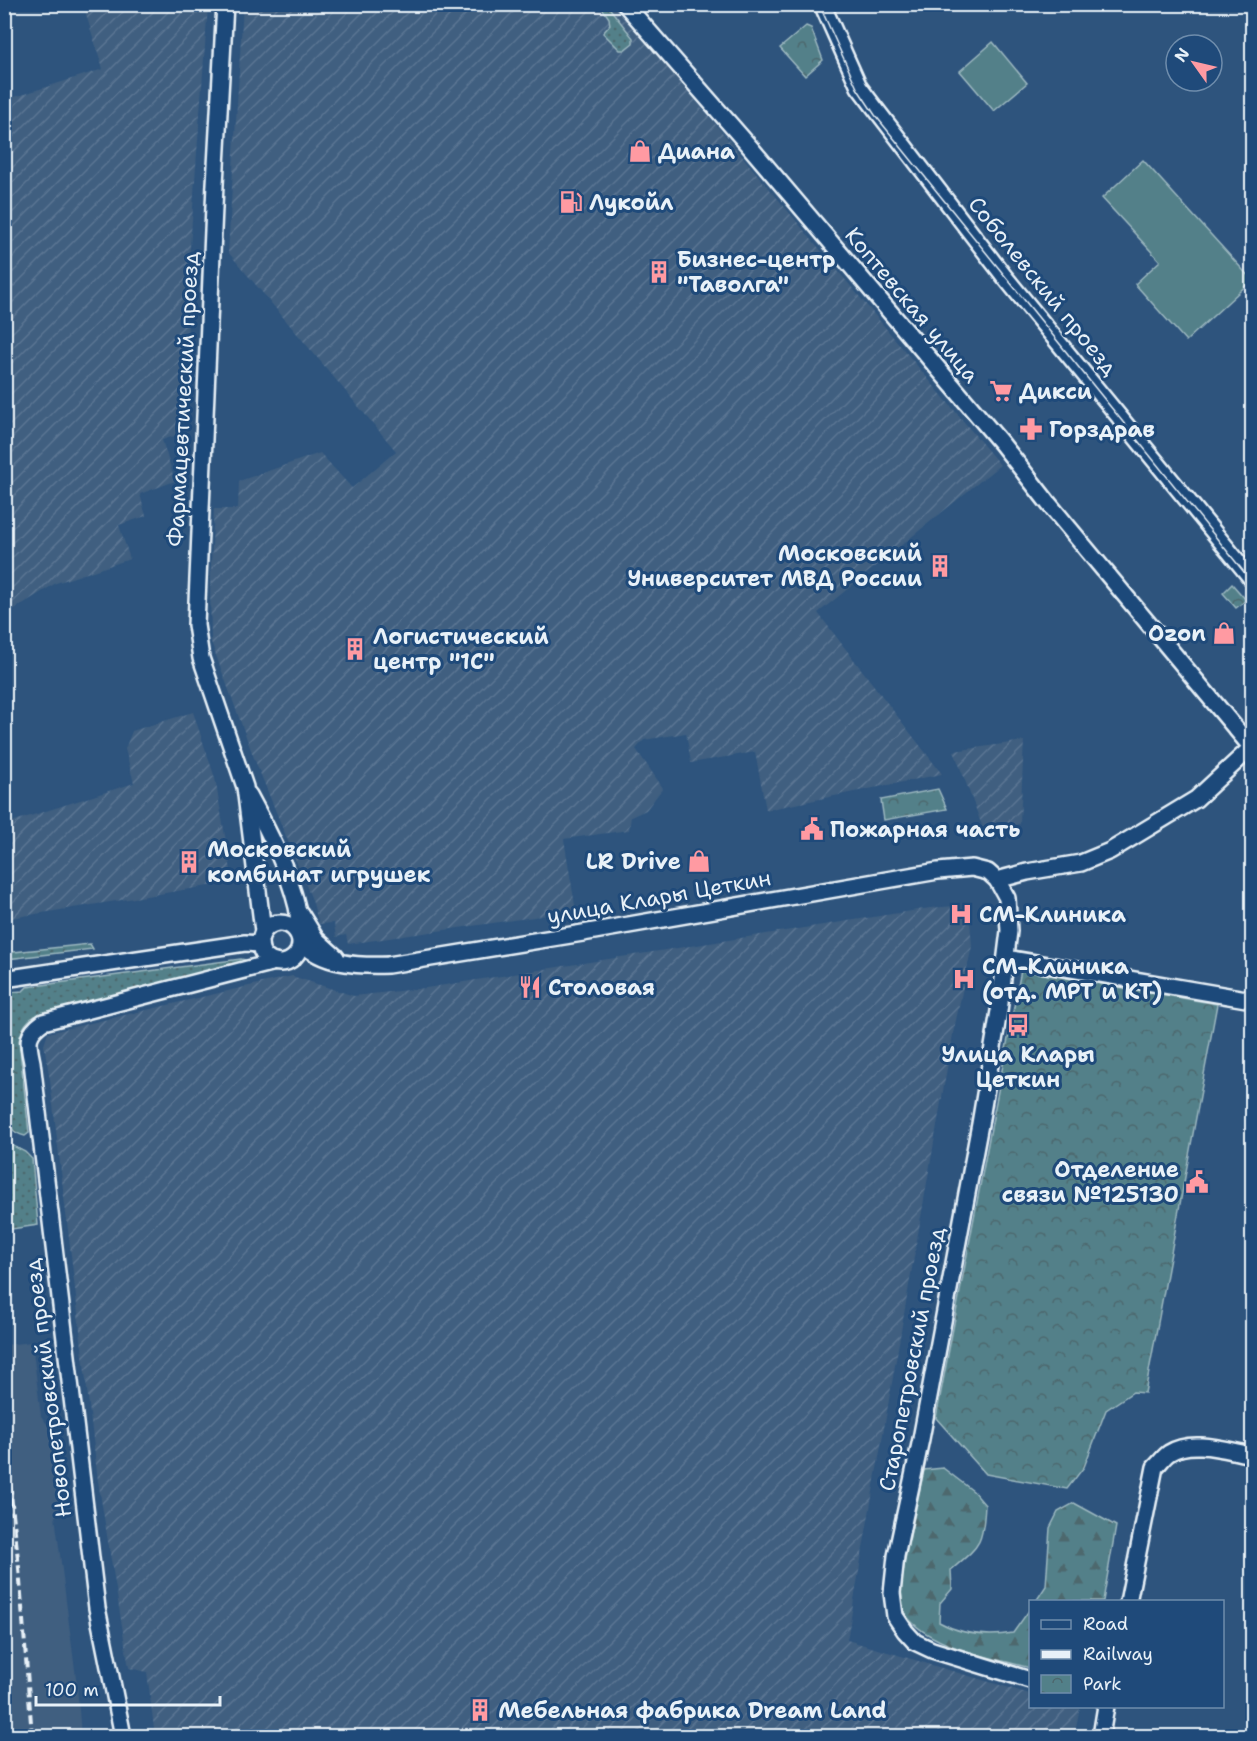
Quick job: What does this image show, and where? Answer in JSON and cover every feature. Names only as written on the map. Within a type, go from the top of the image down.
[{"type":"street","name":"Фармацевтический проезд","points":[[225,4],[214,196],[196,626],[201,658],[245,788],[263,821],[297,908],[316,939],[337,958],[349,964]]},
{"type":"street","name":"Коптевская улица","points":[[625,4],[1002,444],[1049,504],[1252,748]]},
{"type":"street","name":"Соболевский проезд","points":[[822,4],[859,87],[1004,276],[1252,579]]},
{"type":"street","points":[[1252,748],[1196,799],[1110,851],[1081,862],[997,880],[1007,898],[1010,914],[1006,958],[1252,1000]]},
{"type":"street","name":"Фармацевтический проезд","points":[[245,788],[262,938]]},
{"type":"street","name":"улица Клары Цеткин","points":[[300,939],[306,947],[326,957],[349,964],[388,965],[938,871],[979,869],[988,872],[997,880]]},
{"type":"street","name":"Фармацевтический проезд","points":[[297,908],[300,939]]},
{"type":"street","points":[[4,979],[245,943],[262,938],[273,924],[286,923],[292,926],[300,939],[297,954],[288,962],[275,962],[264,956],[262,938]]},
{"type":"street","name":"улица Клары Цеткин","points":[[293,959],[303,956],[326,957]]},
{"type":"street","name":"Старопетровский проезд","points":[[1006,958],[980,1124],[921,1439],[896,1556],[892,1593],[895,1616],[915,1642],[932,1650],[1029,1680]]},
{"type":"street","name":"Новопетровский проезд","points":[[123,1737],[98,1608],[28,1041],[32,1032],[43,1022],[275,962]]},
{"type":"street","points":[[1128,1600],[1155,1467],[1169,1453],[1186,1447],[1196,1446],[1252,1455]]},
{"type":"street","points":[[1101,1737],[1106,1708]]},
{"type":"shaded area","points":[[83,5],[208,5],[188,274],[187,432],[162,440],[175,481],[140,494],[146,516],[119,525],[130,559],[56,583],[5,615],[5,100],[103,69]]},
{"type":"shaded area","points":[[243,5],[616,5],[1000,465],[818,613],[942,774],[766,810],[755,752],[691,763],[686,733],[644,740],[636,749],[663,788],[646,810],[631,817],[629,830],[564,839],[576,911],[348,944],[346,935],[336,937],[334,923],[319,924],[312,900],[254,758],[211,642],[210,582],[214,509],[238,509],[239,481],[320,453],[352,488],[396,451],[228,252]]},
{"type":"shaded area","points":[[193,712],[215,778],[233,882],[5,919],[5,824],[134,783],[125,749],[132,731]]},
{"type":"shaded area","points":[[1024,741],[1020,824],[984,831],[954,751]]},
{"type":"shaded area","points":[[955,906],[970,921],[972,946],[953,1034],[847,1640],[1029,1694],[1029,1708],[1080,1708],[1074,1736],[155,1736],[147,1672],[129,1668],[98,1481],[44,1045],[48,1033],[292,976],[354,996],[426,988],[930,908]]},
{"type":"shaded area","points":[[32,1342],[41,1416],[55,1435],[66,1515],[55,1516],[77,1685],[81,1736],[5,1736],[5,1345]]},
{"type":"green space","points":[[600,5],[607,5],[633,38],[633,43],[624,50],[620,50],[603,33],[610,25],[609,18]]},
{"type":"green space","points":[[806,26],[811,28],[823,60],[805,76],[780,48]]},
{"type":"green space","points":[[993,42],[1027,83],[994,111],[960,71]]},
{"type":"green space","points":[[1143,160],[1252,280],[1186,341],[1135,284],[1160,261],[1102,198]]},
{"type":"green space","points":[[1232,584],[1246,600],[1236,608],[1223,593]]},
{"type":"green space","points":[[938,789],[947,809],[884,820],[881,800]]},
{"type":"green space","points":[[90,944],[93,949],[7,959],[10,992],[23,991],[27,987],[241,959],[246,963],[32,1018],[24,1026],[19,1041],[29,1133],[25,1136],[20,1135],[11,1127],[5,1112],[4,953]]},
{"type":"green space","points":[[1021,970],[1217,1004],[1145,1393],[1133,1392],[1106,1410],[1084,1467],[1067,1489],[986,1474],[936,1418]]},
{"type":"green space","points":[[4,1141],[25,1152],[32,1159],[38,1225],[5,1230]]},
{"type":"green space","points":[[943,1468],[973,1491],[985,1505],[981,1537],[974,1549],[951,1570],[952,1589],[940,1603],[939,1622],[957,1630],[975,1634],[1013,1633],[1029,1610],[1029,1668],[949,1645],[920,1629],[904,1611],[900,1583],[924,1470]]},
{"type":"green space","points":[[1074,1503],[1116,1526],[1103,1600],[1037,1600],[1046,1586],[1050,1528],[1058,1512]]},
{"type":"tram line","points":[[819,4],[857,88],[875,115],[1252,582]]},
{"type":"railway","points":[[4,1431],[19,1568],[32,1736]]},
{"type":"place","name":"Диана","points":[[640,151]]},
{"type":"place","name":"Лукойл","points":[[571,202]]},
{"type":"place","name":"Бизнес-центр \"Таволга\"","points":[[659,272]]},
{"type":"place","name":"Дикси","points":[[1001,391]]},
{"type":"place","name":"Горздрав","points":[[1031,429]]},
{"type":"place","name":"Московский Университет МВД России","points":[[940,566]]},
{"type":"place","name":"Ozon","points":[[1224,633]]},
{"type":"place","name":"Логистический центр \"1С\"","points":[[355,649]]},
{"type":"place","name":"Пожарная часть","points":[[812,829]]},
{"type":"place","name":"LR Drive","points":[[699,861]]},
{"type":"place","name":"Московский комбинат игрушек","points":[[189,862]]},
{"type":"place","name":"СМ-Клиника","points":[[961,914]]},
{"type":"place","name":"СМ-Клиника (отд. МРТ и КТ)","points":[[964,979]]},
{"type":"place","name":"Столовая","points":[[530,987]]},
{"type":"place","name":"Улица Клары Цеткин","points":[[1018,1025]]},
{"type":"place","name":"Отделение связи №125130","points":[[1197,1182]]},
{"type":"place","name":"Мебельная фабрика Dream Land","points":[[480,1710]]}]
